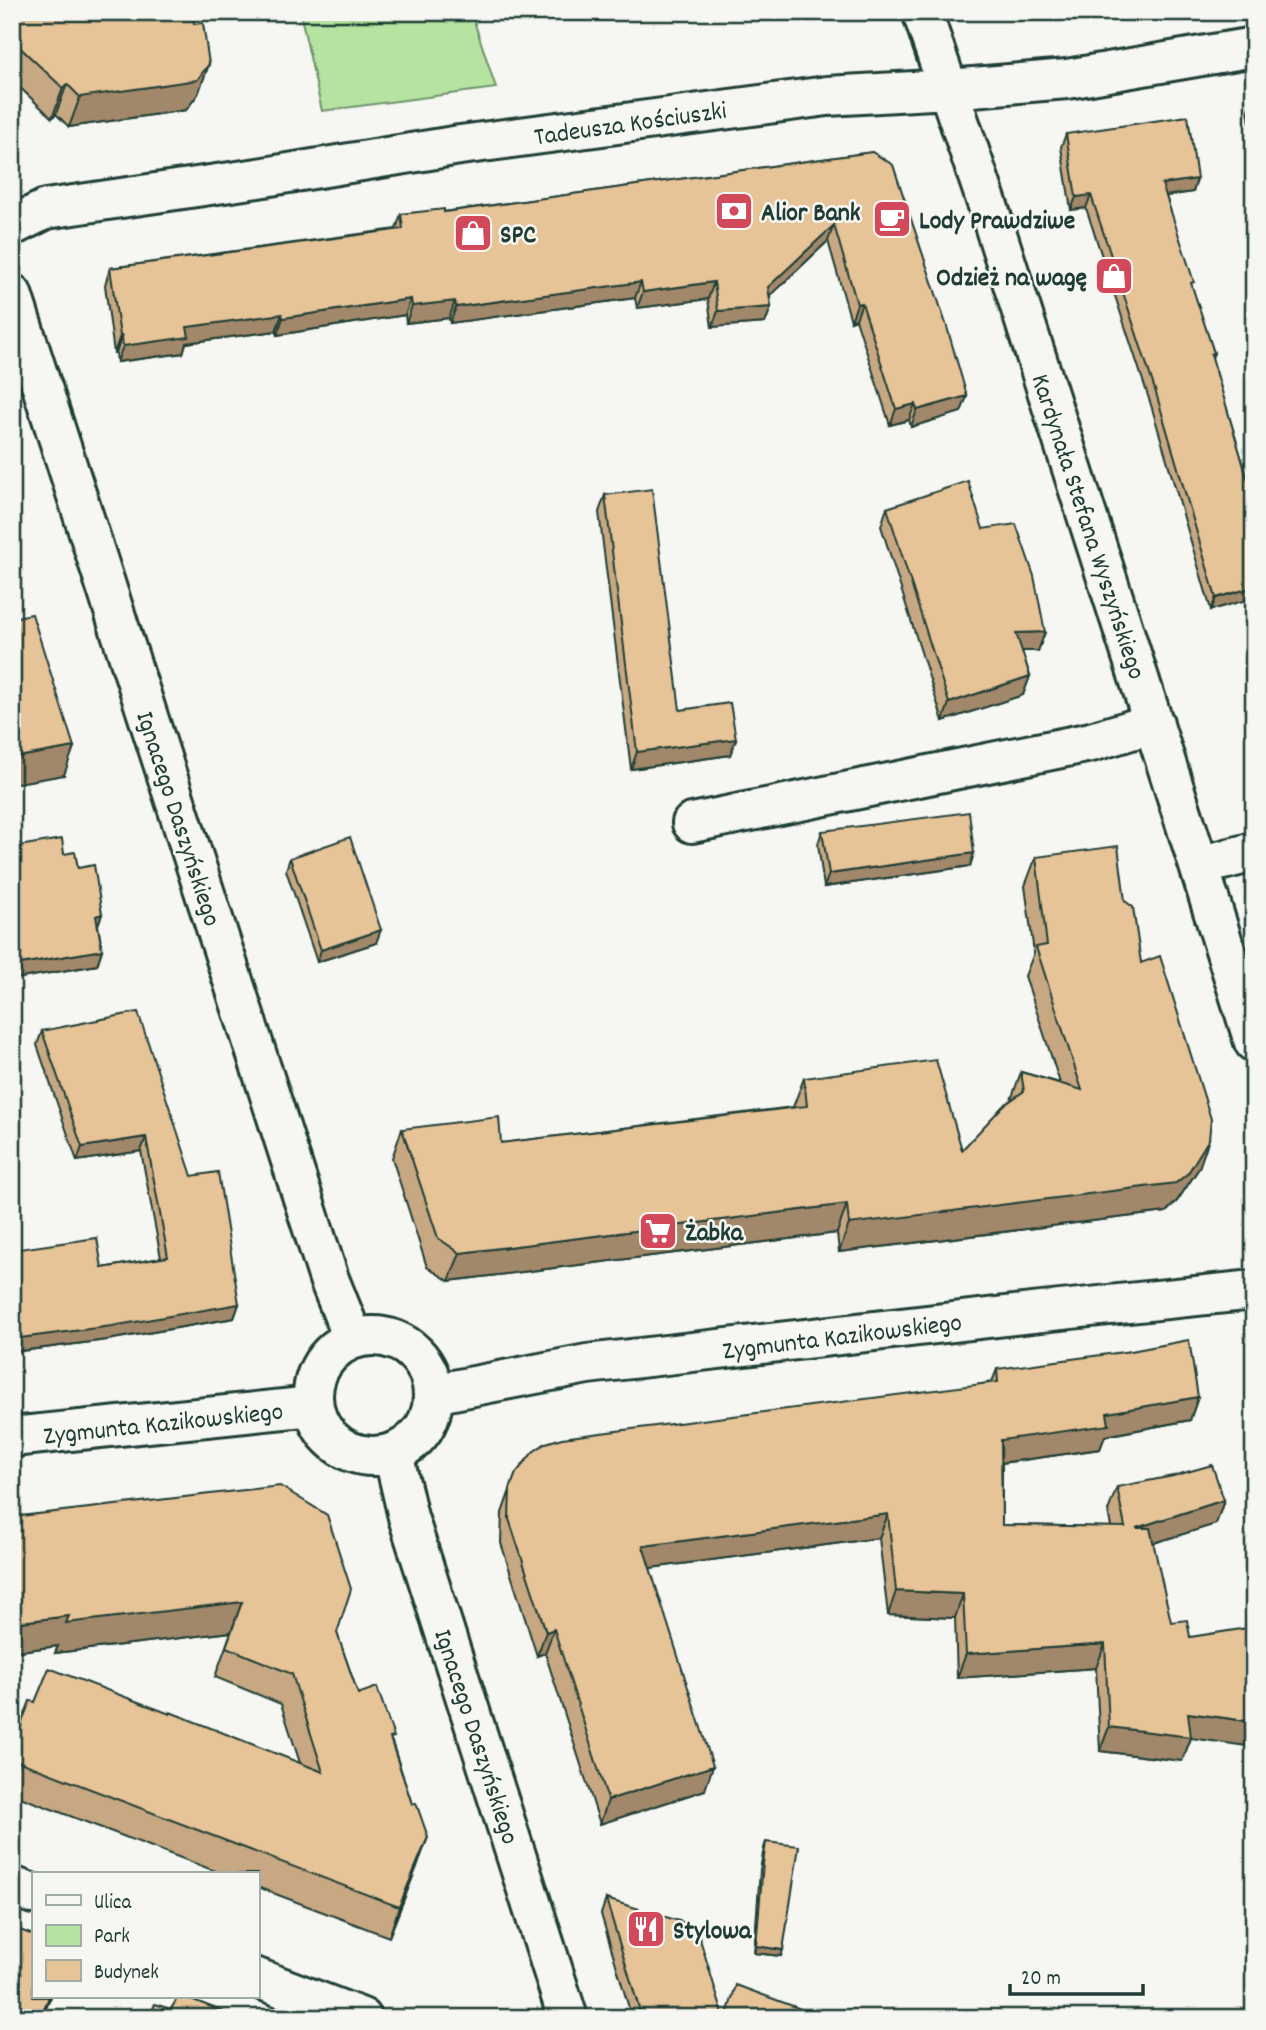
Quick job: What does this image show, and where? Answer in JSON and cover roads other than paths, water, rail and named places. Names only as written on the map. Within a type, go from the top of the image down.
[{"type":"street","name":"Kardynała Stefana Wyszyńskiego","points":[[922,12],[1154,723],[1254,1042]]},
{"type":"street","name":"Tadeusza Kościuszki","points":[[12,226],[46,209],[473,143],[827,96],[1067,79],[1254,47]]},
{"type":"street","name":"Ignacego Daszyńskiego","points":[[12,294],[328,1279],[353,1339]]},
{"type":"street","points":[[692,823],[1091,742],[1154,723]]},
{"type":"street","points":[[1199,866],[1254,852]]},
{"type":"street","name":"Zygmunta Kazikowskiego","points":[[433,1394],[587,1364],[1254,1290]]},
{"type":"street","points":[[371,1336],[390,1338],[407,1346],[420,1360],[429,1376],[433,1394],[431,1413],[423,1430],[410,1444],[393,1453],[373,1456],[353,1453],[336,1444],[323,1429],[313,1406],[316,1376],[325,1360],[337,1347],[353,1339],[371,1336]]},
{"type":"street","name":"Zygmunta Kazikowskiego","points":[[12,1437],[313,1406]]},
{"type":"street","name":"Ignacego Daszyńskiego","points":[[393,1453],[408,1517],[568,2018]]},
{"type":"street","points":[[12,1886],[32,1894]]},
{"type":"street","points":[[259,1979],[362,2018]]},
{"type":"place","name":"Alior Bank","points":[[734,211]]},
{"type":"place","name":"Lody Prawdziwe","points":[[892,219]]},
{"type":"place","name":"SPC","points":[[473,233]]},
{"type":"place","name":"Odzież na wagę","points":[[1114,276]]},
{"type":"place","name":"Żabka","points":[[658,1231]]},
{"type":"place","name":"Stylowa","points":[[646,1929]]}]
